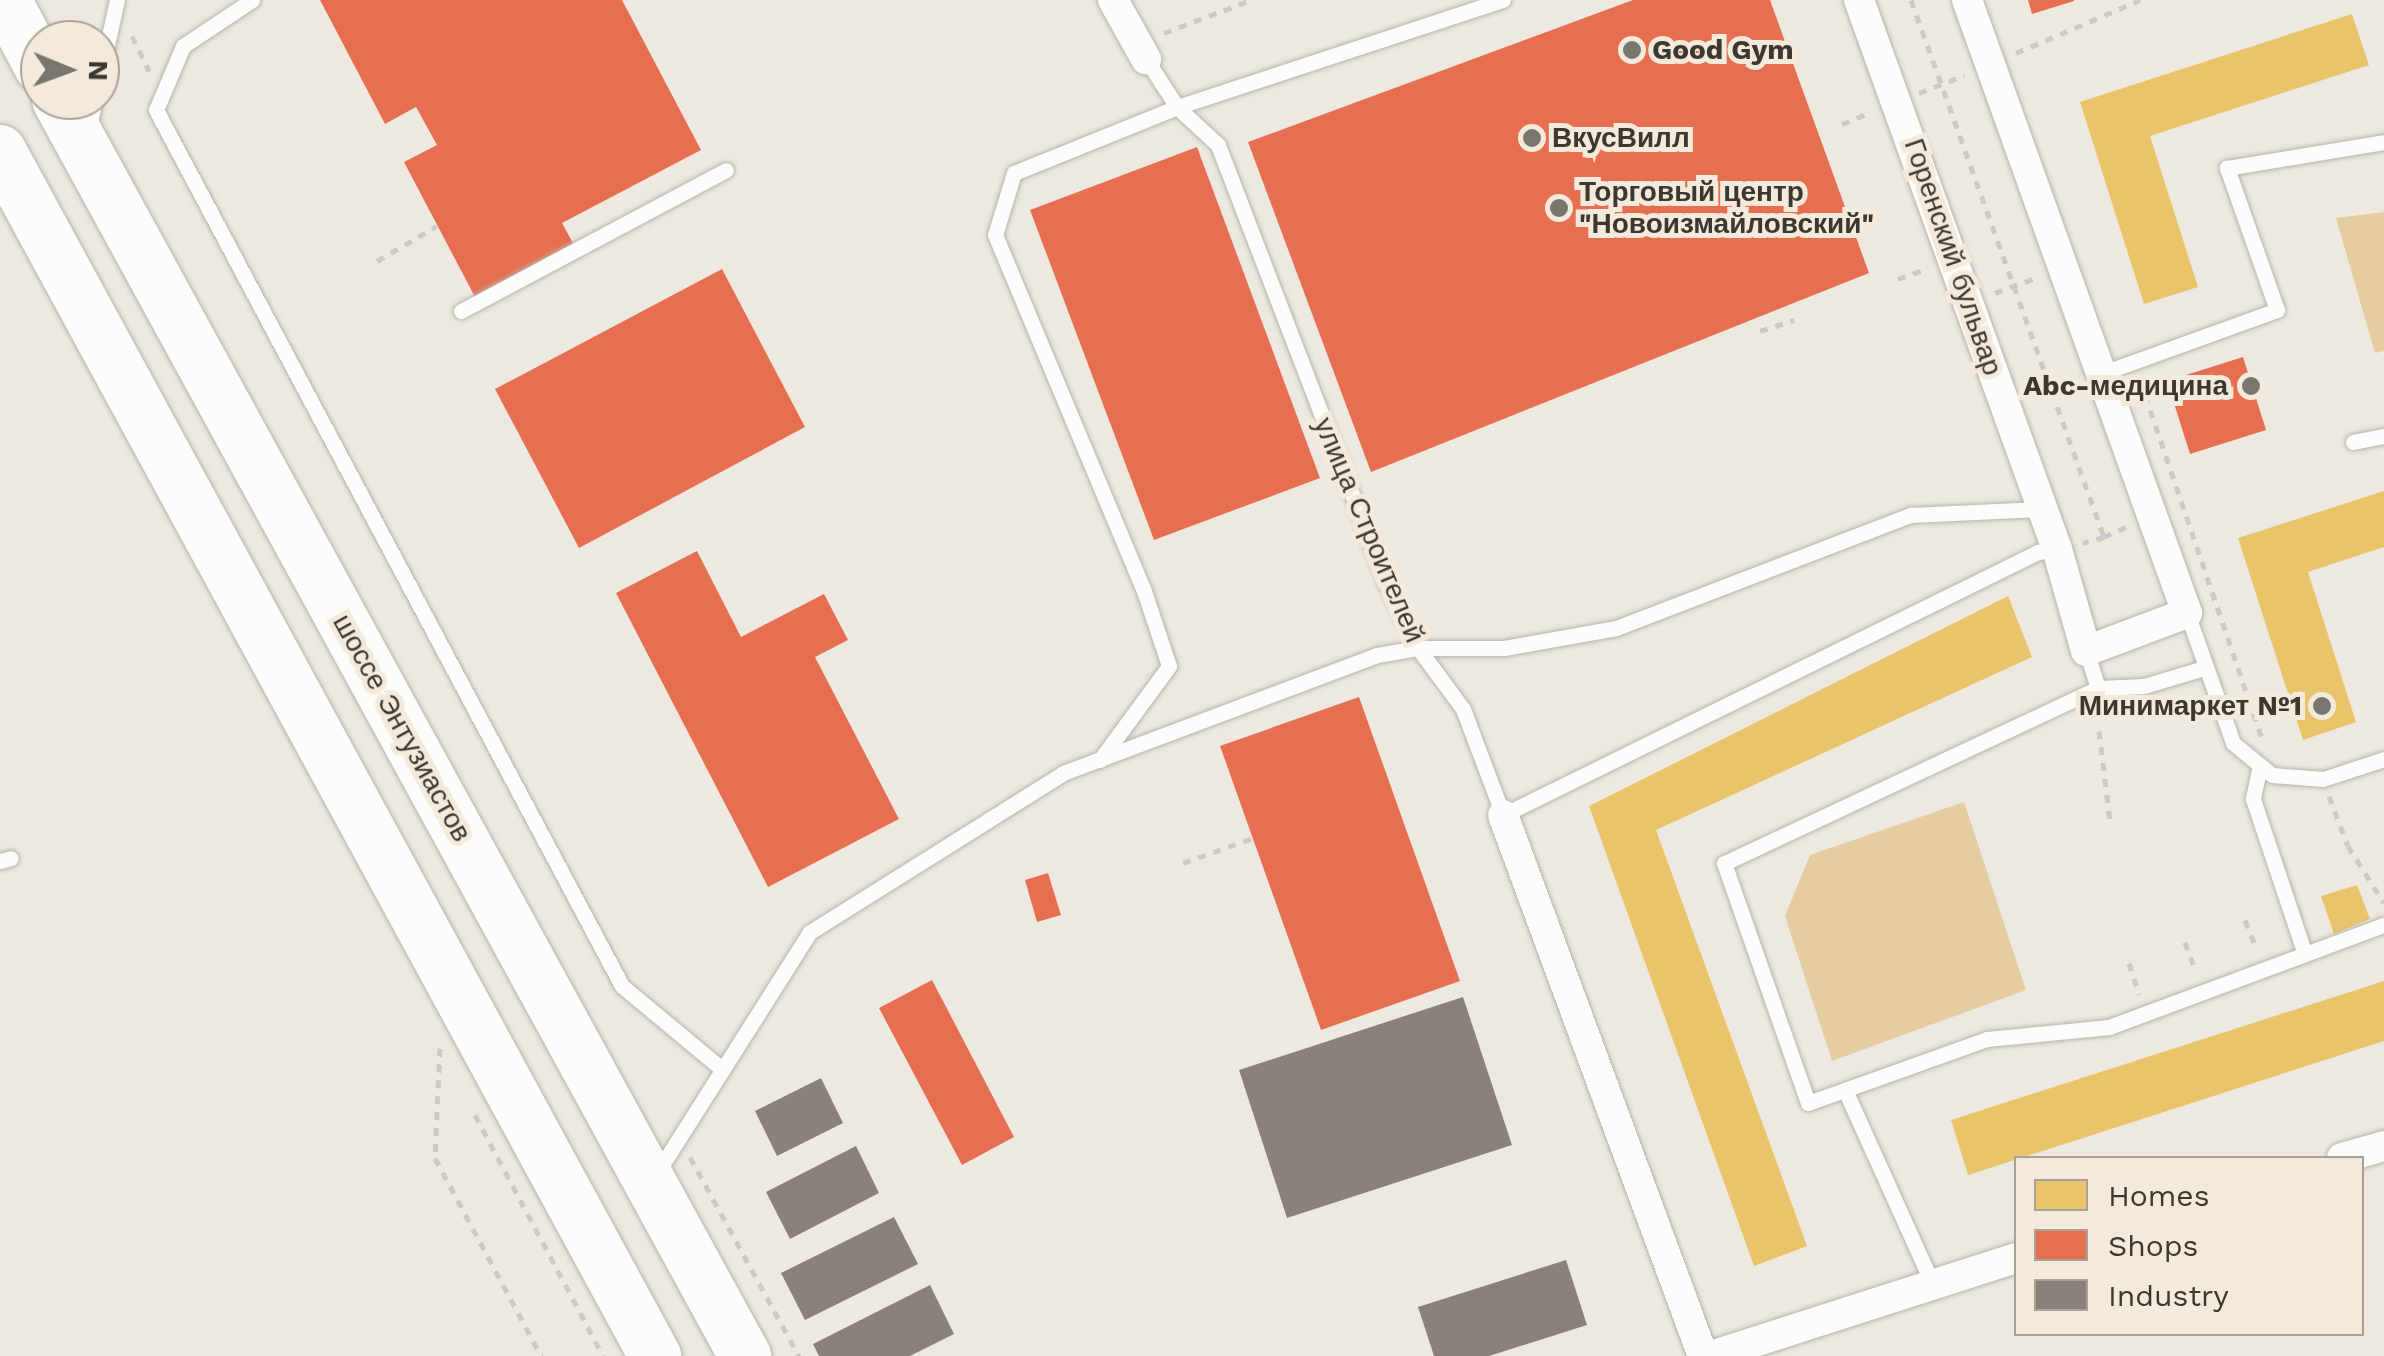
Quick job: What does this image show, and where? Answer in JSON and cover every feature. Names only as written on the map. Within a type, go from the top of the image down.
[{"type":"highway","points":[[6,0],[20,27]]},
{"type":"highway","name":"шоссе Энтузиастов","points":[[90,125],[666,1160],[745,1356]]},
{"type":"highway","points":[[0,151],[655,1356]]},
{"type":"street","name":"улица Строителей","points":[[1113,0],[1146,59]]},
{"type":"street","name":"Горенский бульвар","points":[[1859,0],[2040,509],[2070,546],[2086,650]]},
{"type":"street","points":[[1967,0],[2187,613],[2086,650]]},
{"type":"street","name":"улица Строителей","points":[[1503,816],[1707,1356],[2014,1259]]},
{"type":"street","points":[[2349,1156],[2384,1146]]},
{"type":"lane","points":[[252,0],[182,46],[156,110],[622,986],[724,1070]]},
{"type":"lane","points":[[1100,762],[1169,666],[1144,591],[995,235],[1014,172],[1177,107],[1504,0]]},
{"type":"lane","name":"улица Строителей","points":[[1146,59],[1177,107],[1218,146],[1356,510],[1418,648],[1463,709],[1503,816]]},
{"type":"lane","points":[[2103,373],[2276,310],[2227,168],[2384,142]]},
{"type":"lane","points":[[461,311],[726,170]]},
{"type":"lane","points":[[2353,442],[2384,436]]},
{"type":"lane","points":[[666,1160],[810,932],[1063,773],[1377,656],[1418,648],[1504,648],[1616,628],[1910,515],[2040,509]]},
{"type":"lane","points":[[1503,816],[2038,552],[2070,546]]},
{"type":"lane","points":[[2187,613],[2233,743],[2272,775],[2323,780],[2384,759]]},
{"type":"lane","points":[[2086,650],[2098,688]]},
{"type":"lane","points":[[2204,668],[2144,686],[2098,688],[1724,863],[1808,1103],[1988,1038],[2109,1027],[2384,925]]},
{"type":"lane","points":[[2260,765],[2253,799],[2305,954]]},
{"type":"lane","points":[[1845,1090],[1932,1284]]},
{"type":"path","points":[[1146,59],[1158,36],[1250,0]]},
{"type":"path","points":[[1911,0],[2104,537]]},
{"type":"path","points":[[2009,56],[2140,0]]},
{"type":"path","points":[[131,33],[161,95]]},
{"type":"path","points":[[1919,93],[1977,71]]},
{"type":"path","points":[[1842,124],[1876,110]]},
{"type":"path","points":[[376,261],[437,226]]},
{"type":"path","points":[[1898,280],[1933,266]]},
{"type":"path","points":[[2016,285],[2035,278]]},
{"type":"path","points":[[1760,331],[1794,320]]},
{"type":"path","points":[[2134,363],[2265,748],[2260,765]]},
{"type":"path","points":[[2070,546],[2134,524]]},
{"type":"path","points":[[2099,731],[2110,820]]},
{"type":"path","points":[[2323,780],[2348,846],[2384,903]]},
{"type":"path","points":[[1183,863],[1253,838]]},
{"type":"path","points":[[2245,920],[2265,969]]},
{"type":"path","points":[[2185,942],[2204,992]]},
{"type":"path","points":[[2129,964],[2146,1013]]},
{"type":"path","points":[[448,1065],[440,1048],[435,1158],[540,1356]]},
{"type":"path","points":[[467,1099],[603,1356]]},
{"type":"path","points":[[666,1160],[799,1356]]},
{"type":"shaded area","points":[[2384,212],[2384,351],[2375,353],[2336,218]]},
{"type":"shaded area","points":[[1964,802],[2026,990],[1832,1061],[1785,916],[1810,855]]},
{"type":"building: Homes","points":[[2352,14],[2369,65],[2150,136],[2198,287],[2144,304],[2080,102]]},
{"type":"building: Homes","points":[[2384,491],[2384,547],[2308,572],[2356,722],[2303,740],[2238,538]]},
{"type":"building: Homes","points":[[2008,596],[2032,657],[1656,830],[1807,1246],[1754,1266],[1589,806]]},
{"type":"building: Homes","points":[[2357,885],[2370,919],[2334,934],[2321,896]]},
{"type":"building: Homes","points":[[2384,981],[2384,1041],[2027,1156],[2014,1156],[2014,1160],[1968,1175],[1951,1120]]},
{"type":"building: Shops","points":[[320,0],[622,0],[701,150],[562,223],[574,245],[475,297],[404,162],[437,145],[416,107],[385,124]]},
{"type":"building: Shops","name":"Торговый центр \"Новоизмайловский\"","points":[[1633,0],[1770,0],[1869,273],[1371,472],[1248,142]]},
{"type":"building: Shops","points":[[2028,0],[2074,0],[2074,1],[2032,14]]},
{"type":"building: Shops","points":[[1197,147],[1320,478],[1154,540],[1030,210]]},
{"type":"building: Shops","points":[[722,269],[805,427],[579,548],[495,389]]},
{"type":"building: Shops","points":[[2243,357],[2266,430],[2190,454],[2167,381]]},
{"type":"building: Shops","points":[[697,551],[741,637],[824,594],[848,640],[815,657],[899,819],[768,887],[616,593]]},
{"type":"building: Shops","points":[[1359,697],[1460,981],[1321,1030],[1220,746]]},
{"type":"building: Shops","points":[[1048,873],[1061,915],[1037,922],[1025,880]]},
{"type":"building: Shops","points":[[932,980],[1014,1137],[962,1165],[879,1008]]},
{"type":"building: Industry","points":[[1463,997],[1512,1145],[1287,1218],[1239,1070]]},
{"type":"building: Industry","points":[[821,1078],[843,1123],[777,1156],[755,1111]]},
{"type":"building: Industry","points":[[856,1146],[879,1193],[790,1239],[766,1192]]},
{"type":"building: Industry","points":[[894,1217],[918,1264],[805,1320],[781,1273]]},
{"type":"building: Industry","points":[[1566,1260],[1587,1325],[1489,1356],[1434,1356],[1418,1307]]},
{"type":"building: Industry","points":[[930,1285],[954,1334],[910,1356],[819,1356],[813,1344]]},
{"type":"place","name":"Good Gym","points":[[1632,50]]},
{"type":"place","name":"ВкусВилл","points":[[1532,138]]},
{"type":"place","name":"Торговый центр \"Новоизмайловский\"","points":[[1559,208]]},
{"type":"place","name":"Abc-медицина","points":[[2251,386]]},
{"type":"place","name":"Минимаркет №1","points":[[2322,706]]}]
